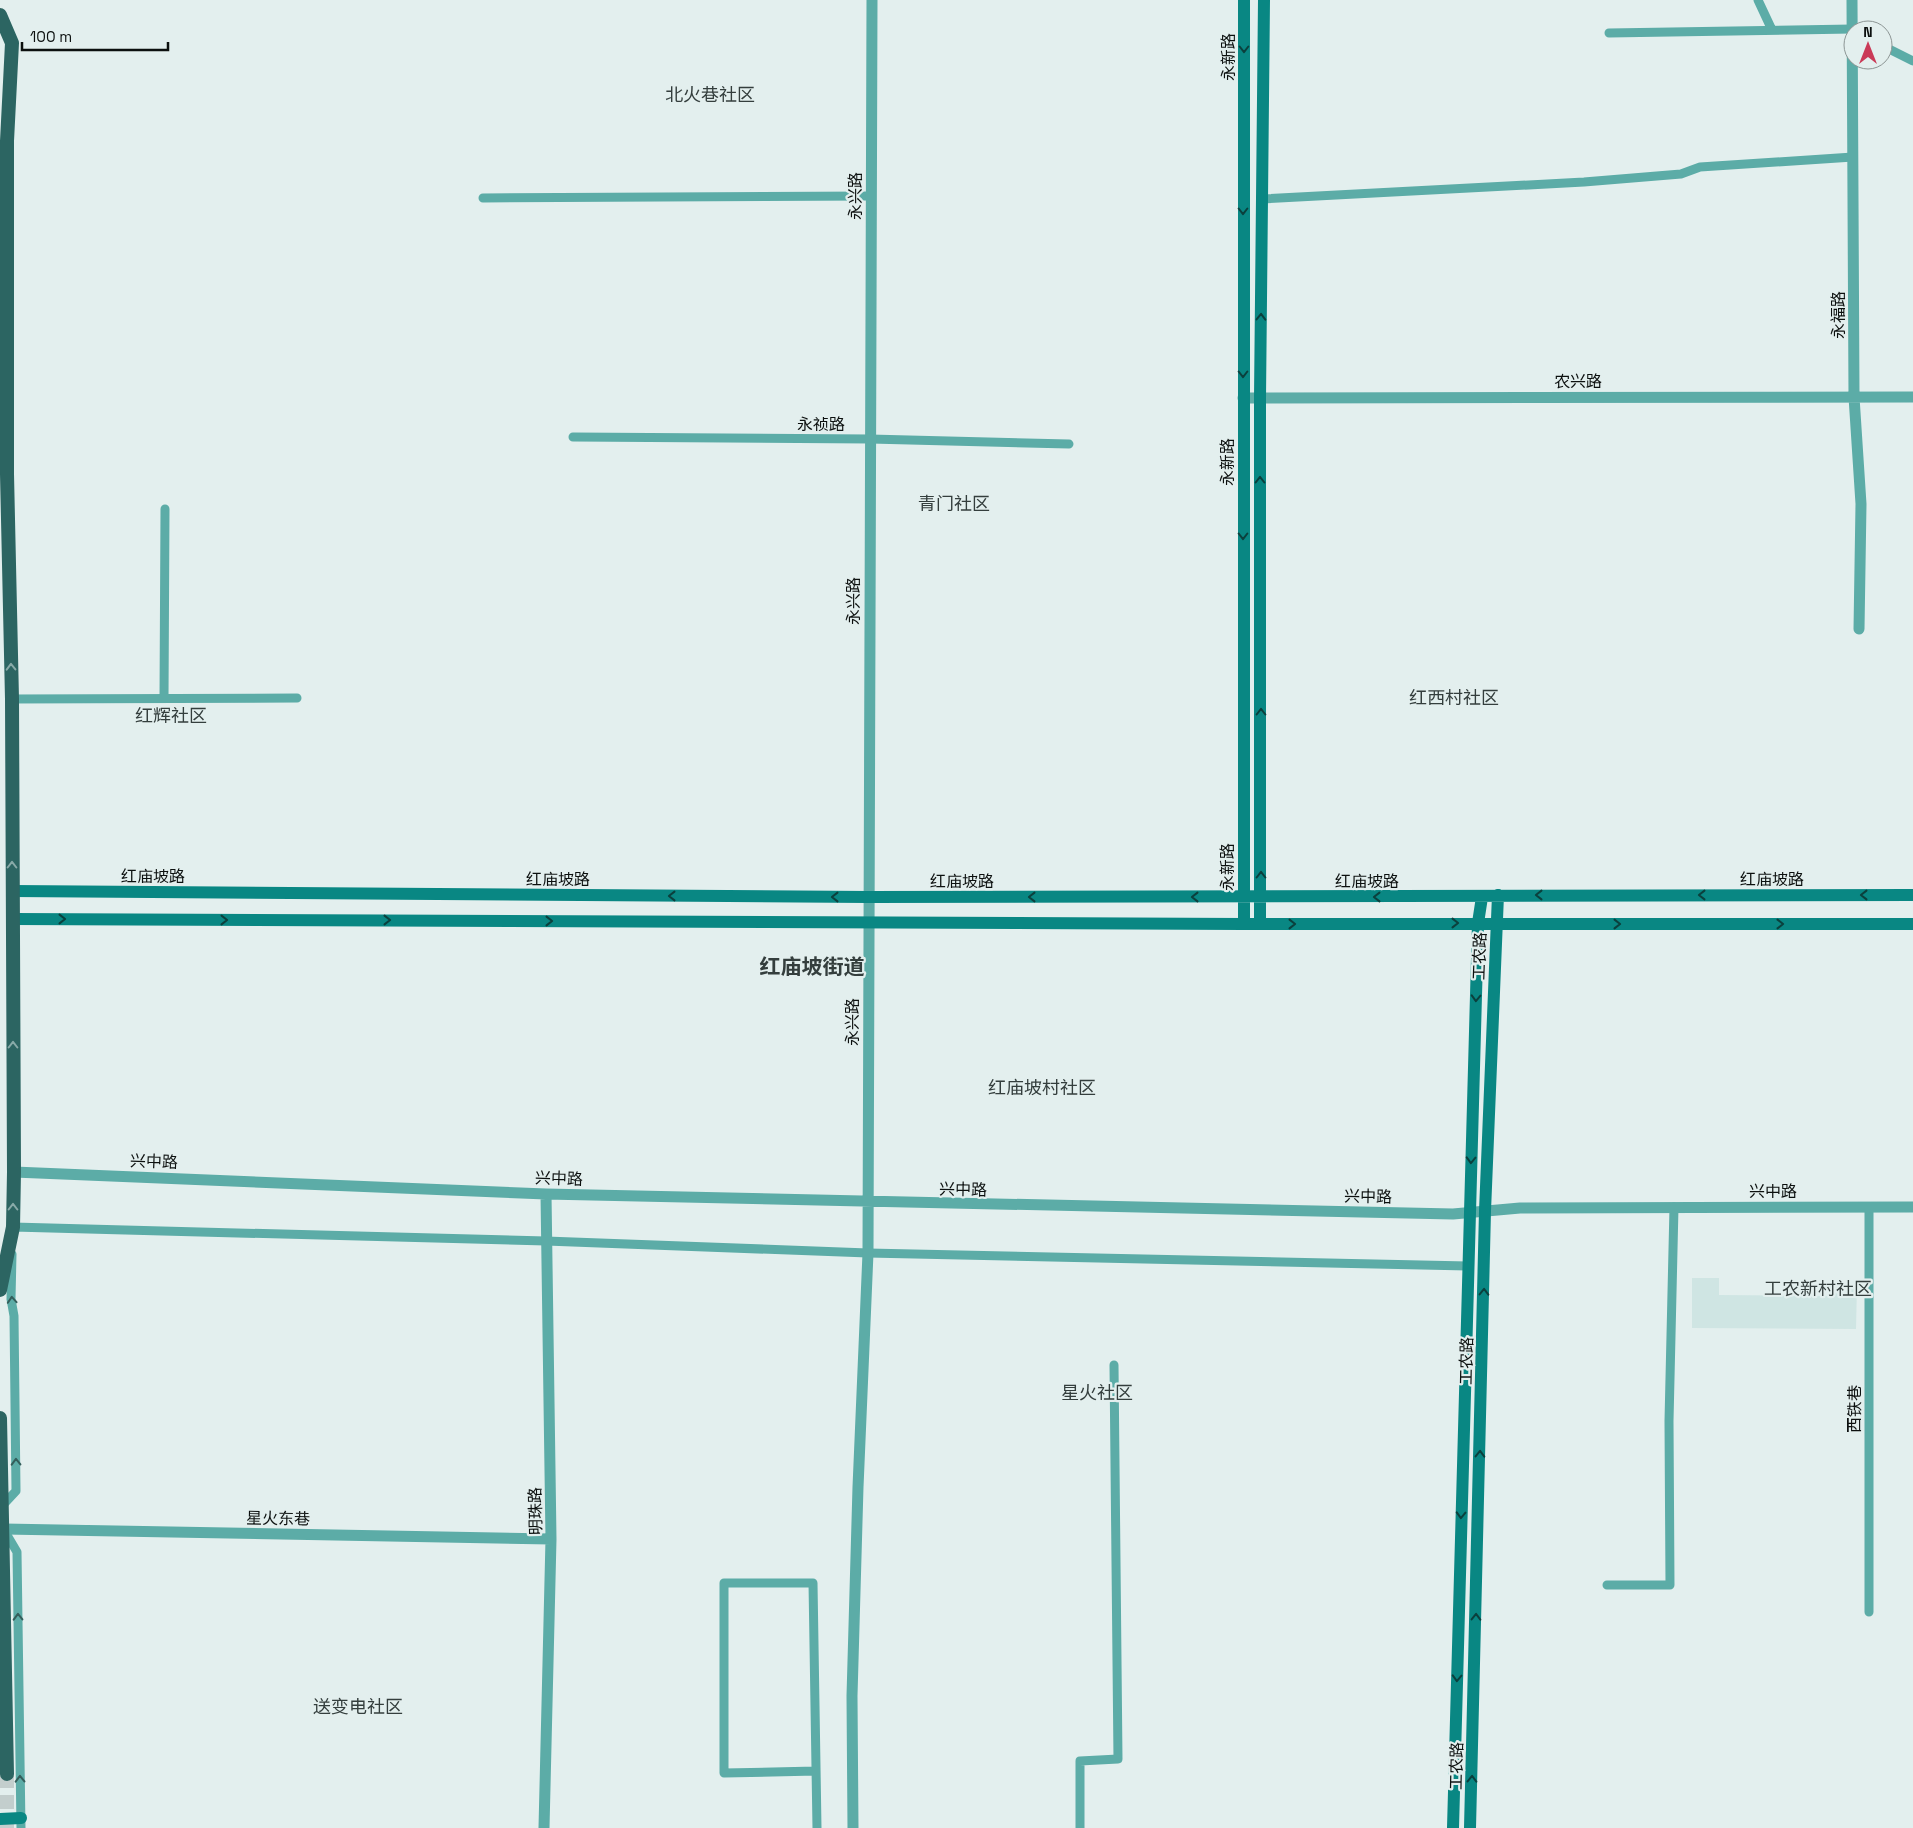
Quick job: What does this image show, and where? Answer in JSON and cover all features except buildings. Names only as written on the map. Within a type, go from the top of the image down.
[{"type":"main road","name":"永新路","points":[[1244,0],[1244,924]]},
{"type":"main road","name":"永新路","points":[[1260,924],[1260,398],[1264,0]]},
{"type":"main road","points":[[0,15],[12,43],[7,141],[7,504],[12,699],[6,919],[14,1172],[13,1227],[0,1290]]},
{"type":"main road","points":[[0,472],[7,504]]},
{"type":"main road","name":"红庙坡路","points":[[6,892],[868,897],[1913,895]]},
{"type":"main road","name":"工农路","points":[[1470,1828],[1485,1211],[1498,895]]},
{"type":"main road","name":"工农路","points":[[1453,1828],[1478,923],[1482,897]]},
{"type":"main road","points":[[6,919],[1244,924],[1913,924]]},
{"type":"main road","points":[[0,1418],[4,1529],[7,1774]]},
{"type":"main road","points":[[0,1819],[21,1823]]},
{"type":"street","name":"永兴路","points":[[853,1828],[854,1627],[868,1254],[872,0]]},
{"type":"street","points":[[1758,0],[1772,30]]},
{"type":"street","name":"永福路","points":[[1852,0],[1852,20]]},
{"type":"street","points":[[1609,33],[1843,29]]},
{"type":"street","points":[[1893,51],[1913,61]]},
{"type":"street","name":"永福路","points":[[1852,70],[1854,397],[1861,504],[1859,630]]},
{"type":"street","points":[[1262,198],[1584,182],[1681,174],[1700,167],[1853,157]]},
{"type":"street","points":[[484,198],[871,196]]},
{"type":"street","name":"农兴路","points":[[1243,398],[1913,397]]},
{"type":"street","name":"永祯路","points":[[573,437],[870,439],[1069,444]]},
{"type":"street","points":[[164,698],[165,509]]},
{"type":"street","points":[[12,699],[297,698]]},
{"type":"street","name":"兴中路","points":[[14,1172],[546,1194],[868,1203],[1453,1214],[1520,1208],[1913,1207]]},
{"type":"street","name":"明珠路","points":[[544,1828],[551,1539],[546,1194]]},
{"type":"street","points":[[1606,1585],[1670,1585],[1670,1421],[1674,1207]]},
{"type":"street","name":"西铁巷","points":[[1869,1207],[1869,1612]]},
{"type":"street","points":[[3,1505],[16,1491],[14,1316],[11,1299],[13,1227],[546,1242],[868,1254],[1468,1266]]},
{"type":"street","points":[[1080,1828],[1080,1761],[1118,1759],[1114,1365]]},
{"type":"street","points":[[4,1529],[17,1552],[21,1823]]},
{"type":"street","name":"星火东巷","points":[[4,1529],[551,1539]]},
{"type":"street","points":[[816,1771],[724,1772],[724,1583],[813,1583],[817,1828]]},
{"type":"shaded area","points":[[1692,1278],[1719,1278],[1719,1295],[1829,1296],[1829,1285],[1857,1286],[1856,1329],[1692,1328]]},
{"type":"tunnel","points":[[7,1774],[7,1828]]},
{"type":"district","name":"北火巷社区","points":[[710,95]]},
{"type":"district","name":"青门社区","points":[[954,504]]},
{"type":"district","name":"红西村社区","points":[[1454,698]]},
{"type":"district","name":"红辉社区","points":[[171,716]]},
{"type":"district","name":"红庙坡街道","points":[[812,967]]},
{"type":"district","name":"红庙坡村社区","points":[[1042,1088]]},
{"type":"district","name":"工农新村社区","points":[[1818,1289]]},
{"type":"district","name":"星火社区","points":[[1097,1393]]},
{"type":"district","name":"送变电社区","points":[[358,1707]]}]
